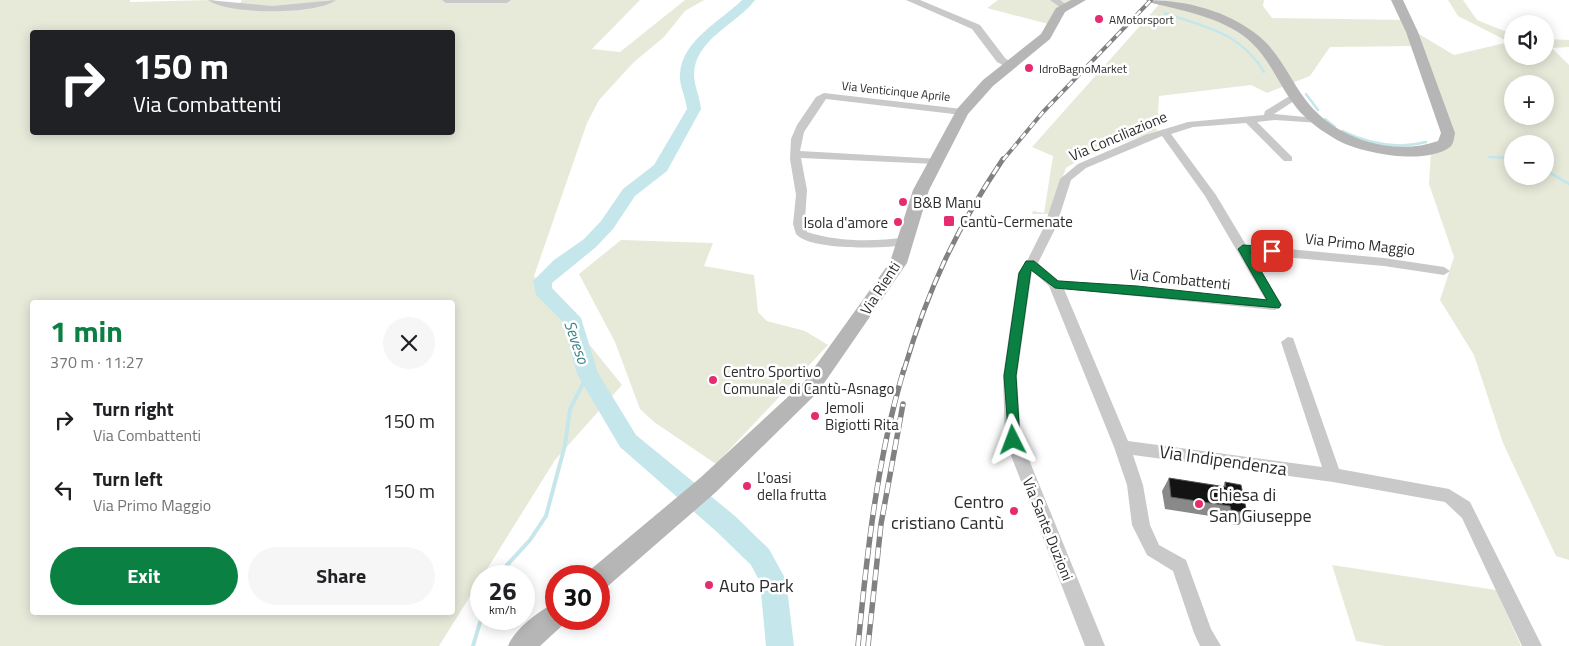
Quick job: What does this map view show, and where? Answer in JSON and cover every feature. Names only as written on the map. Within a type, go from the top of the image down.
[{"type":"main road","points":[[1010,66],[1046,36],[1059,3],[1080,0]]},
{"type":"main road","points":[[1152,0],[1198,10],[1223,20],[1255,39],[1265,49],[1312,116],[1339,136],[1388,150],[1408,153],[1430,151],[1445,144],[1448,133],[1412,32],[1397,0]]},
{"type":"main road","name":"Via Rienti","points":[[610,568],[708,485],[811,387],[898,263],[921,190],[962,112],[988,83],[1010,66]]},
{"type":"main road","points":[[521,646],[545,625]]},
{"type":"street","points":[[212,0],[258,10],[306,7],[332,0]]},
{"type":"street","points":[[446,0],[506,0]]},
{"type":"street","points":[[911,0],[976,27],[1002,60],[1010,66]]},
{"type":"street","points":[[1272,117],[1269,113],[1296,95]]},
{"type":"street","name":"Via Venticinque Aprile","points":[[795,154],[794,146],[801,128],[824,96],[962,112]]},
{"type":"street","name":"Via Conciliazione","points":[[1030,263],[1050,227],[1066,179],[1073,172],[1164,132],[1192,124],[1247,118],[1312,116]]},
{"type":"street","points":[[1247,118],[1288,159]]},
{"type":"street","points":[[1164,132],[1210,195],[1243,249]]},
{"type":"street","points":[[906,241],[875,243],[820,240],[802,234],[797,225],[802,192],[795,154],[936,162]]},
{"type":"street","name":"Via Primo Maggio","points":[[1243,249],[1384,262],[1444,271]]},
{"type":"street","name":"Via Combattenti","points":[[1055,284],[1137,290],[1275,305],[1243,249]]},
{"type":"street","points":[[1030,263],[1055,284],[1122,446],[1134,485],[1141,524],[1153,550],[1180,566],[1203,633],[1211,646]]},
{"type":"street","name":"Via Sante Duzioni","points":[[1030,263],[1024,273],[1010,376],[1013,440],[1095,646]]},
{"type":"street","points":[[1288,342],[1334,475]]},
{"type":"street","name":"Via Indipendenza","points":[[1122,446],[1334,475],[1449,496],[1464,507],[1532,646]]},
{"type":"green space","points":[[0,0],[130,0],[130,2],[212,0],[238,7],[242,0],[640,0],[592,49],[620,52],[685,0],[704,0],[685,11],[664,37],[634,62],[599,100],[587,123],[534,276],[622,385],[555,460],[490,565],[470,565],[470,596],[439,646],[0,646]]},
{"type":"green space","points":[[998,0],[1075,0],[1048,24],[987,8]]},
{"type":"green space","points":[[1163,0],[1264,0],[1263,6],[1272,18],[1412,20],[1419,34],[1454,55],[1504,43],[1504,65],[1554,65],[1554,50],[1569,65],[1569,560],[1556,556],[1503,443],[1474,355],[1440,300],[1454,257],[1429,184],[1431,151],[1445,144],[1417,46],[1330,47],[1310,76],[1267,93],[1251,85],[1159,96],[1157,131],[1085,156],[1066,168],[1049,214],[1032,214],[1033,211],[1044,213],[1053,156],[1032,147]]},
{"type":"green space","points":[[1448,0],[1463,0],[1477,20],[1504,31],[1504,39],[1458,16]]},
{"type":"green space","points":[[1554,39],[1569,40],[1569,47],[1554,48]]},
{"type":"green space","name":"Centro Sportivo Comunale di Cantù-Asnago","points":[[621,240],[713,243],[704,266],[754,275],[758,312],[767,321],[805,331],[828,345],[716,464],[654,422],[640,409],[615,342],[579,274]]},
{"type":"green space","points":[[1332,565],[1496,590],[1521,646],[1385,646],[1356,641]]},
{"type":"building","points":[[1169,478],[1226,487],[1225,482],[1241,485],[1247,513],[1231,510],[1230,506],[1171,497]]},
{"type":"waterway","name":"Seveso","points":[[749,0],[704,40],[690,60],[687,77],[694,109],[661,168],[629,193],[607,225],[590,243],[561,264],[542,281],[543,290],[571,318],[588,374],[628,441],[726,524],[760,557],[773,580],[780,646]]},
{"type":"waterway","points":[[1165,13],[1221,33],[1233,40],[1255,59],[1264,72]]},
{"type":"waterway","points":[[1306,94],[1318,110]]},
{"type":"waterway","points":[[1325,119],[1335,127]]},
{"type":"waterway","points":[[1342,131],[1362,139],[1383,144],[1404,145],[1426,142]]},
{"type":"waterway","points":[[1489,157],[1504,158]]},
{"type":"waterway","points":[[1554,175],[1569,184]]},
{"type":"waterway","points":[[507,565],[530,540],[546,516],[565,445],[570,409],[588,374]]},
{"type":"waterway","points":[[473,646],[478,630]]},
{"type":"railway","points":[[1003,160],[1043,112],[1151,0]]},
{"type":"railway","points":[[904,370],[933,286],[945,260],[971,210],[1003,159]]},
{"type":"railway","points":[[858,646],[874,506],[887,437],[904,369]]},
{"type":"railway","points":[[868,646],[881,524],[903,404]]},
{"type":"place","name":"AMotorsport","points":[[1099,19]]},
{"type":"place","name":"IdroBagnoMarket","points":[[1029,68]]},
{"type":"place","name":"B&B Manu","points":[[903,202]]},
{"type":"place","name":"Cantù-Cermenate","points":[[949,221]]},
{"type":"place","name":"Isola d'amore","points":[[898,222]]},
{"type":"place","name":"Centro Sportivo Comunale di Cantù-Asnago","points":[[713,380]]},
{"type":"place","name":"Jemoli Bigiotti Rita","points":[[815,416]]},
{"type":"place","name":"L'oasi della frutta","points":[[747,486]]},
{"type":"place","name":"Chiesa di San Giuseppe","points":[[1199,504]]},
{"type":"place","name":"Centro cristiano Cantù","points":[[1014,511]]},
{"type":"place","name":"Auto Park","points":[[709,585]]},
{"type":"route","points":[[1013,440],[1010,376],[1024,273],[1030,263],[1055,284],[1137,290],[1275,305],[1243,249],[1272,251]]}]
